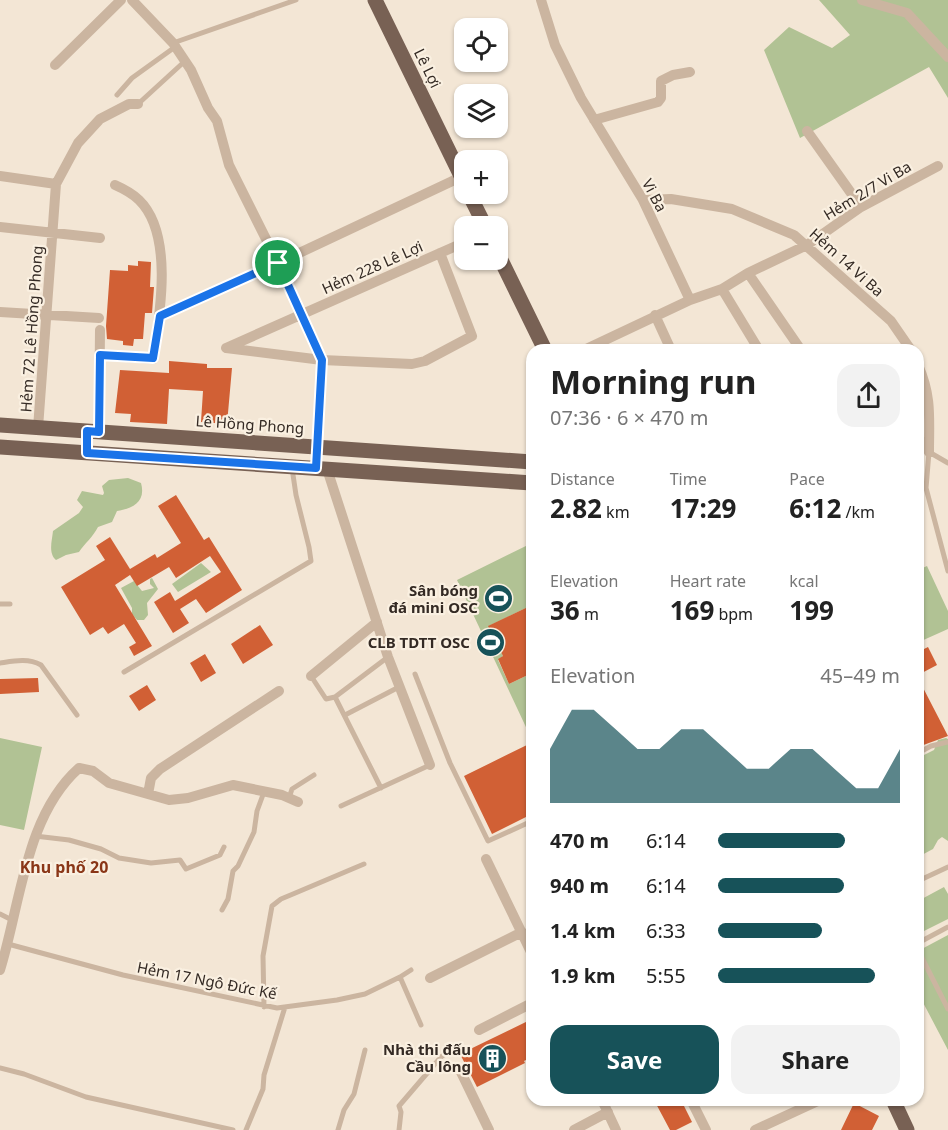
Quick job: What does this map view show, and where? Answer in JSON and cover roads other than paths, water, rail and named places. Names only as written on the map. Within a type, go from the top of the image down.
[{"type":"main road","name":"Lê Lợi","points":[[375,0],[454,162]]},
{"type":"main road","points":[[506,270],[542,344]]},
{"type":"main road","name":"Lê Hồng Phong","points":[[0,425],[526,461]]},
{"type":"main road","points":[[87,453],[93,431]]},
{"type":"main road","points":[[0,447],[526,483]]},
{"type":"main road","points":[[317,447],[322,468]]},
{"type":"main road","points":[[896,1106],[907,1130]]},
{"type":"street","points":[[56,65],[122,0]]},
{"type":"street","points":[[132,0],[174,45],[191,70],[208,108],[217,121],[229,165],[278,263],[322,360],[317,447]]},
{"type":"street","name":"Vi Ba","points":[[541,0],[555,45],[594,120],[643,200],[690,300]]},
{"type":"street","points":[[862,0],[907,13],[948,57]]},
{"type":"street","points":[[594,120],[658,102],[662,98],[660,86],[662,80],[690,72]]},
{"type":"street","points":[[0,176],[56,184],[78,143],[100,119],[129,104],[138,104]]},
{"type":"street","points":[[807,131],[861,207]]},
{"type":"street","name":"Hẻm 2/7 Vi Ba","points":[[690,300],[722,289],[748,273],[807,245],[861,207],[938,166]]},
{"type":"street","name":"Hẻm 72 Lê Hồng Phong","points":[[38,428],[56,184]]},
{"type":"street","points":[[160,316],[454,184]]},
{"type":"street","points":[[100,355],[153,358],[160,316],[162,279],[160,251],[153,225],[138,199],[115,185]]},
{"type":"street","name":"Hẻm 14 Vi Ba","points":[[643,200],[671,198],[732,209],[794,235],[891,321],[907,344]]},
{"type":"street","points":[[0,227],[100,238]]},
{"type":"street","name":"Hẻm 228 Lê Lợi","points":[[322,360],[226,348],[454,247]]},
{"type":"street","points":[[322,360],[412,364],[425,361],[472,336],[440,253]]},
{"type":"street","points":[[748,273],[797,344]]},
{"type":"street","points":[[722,289],[755,344]]},
{"type":"street","points":[[596,344],[690,300]]},
{"type":"street","points":[[0,312],[47,315],[100,324],[100,355],[93,431]]},
{"type":"street","points":[[656,315],[668,344]]},
{"type":"street","points":[[924,378],[929,400],[929,452]]},
{"type":"street","points":[[924,443],[929,452]]},
{"type":"street","points":[[322,468],[388,657],[430,765]]},
{"type":"street","points":[[311,676],[377,622]]},
{"type":"street","points":[[148,794],[151,778],[160,769],[279,691]]},
{"type":"street","points":[[0,970],[35,836],[47,809],[64,781],[79,768],[93,771],[109,783],[170,800],[188,798],[233,785],[282,795],[294,800]]},
{"type":"street","points":[[486,859],[526,941]]},
{"type":"street","points":[[430,978],[522,932]]},
{"type":"street","points":[[479,1030],[526,1006]]},
{"type":"street","points":[[459,1068],[489,1130]]},
{"type":"street","points":[[605,1106],[616,1130]]},
{"type":"street","points":[[694,1106],[706,1130]]},
{"type":"street","points":[[755,1130],[776,1125],[809,1106]]},
{"type":"street","points":[[574,1130],[608,1113]]},
{"type":"lane","points":[[117,95],[132,78],[174,45],[296,0]]},
{"type":"lane","points":[[138,104],[185,61]]},
{"type":"lane","points":[[948,463],[929,452],[926,488],[948,571]]},
{"type":"lane","points":[[124,672],[311,561],[291,466]]},
{"type":"lane","points":[[0,604],[10,604]]},
{"type":"lane","points":[[311,676],[326,699],[335,697],[388,657]]},
{"type":"lane","points":[[0,663],[26,660],[41,665],[77,715]]},
{"type":"lane","points":[[415,674],[450,763],[488,841],[526,824]]},
{"type":"lane","points":[[345,715],[400,687]]},
{"type":"lane","points":[[335,697],[381,788]]},
{"type":"lane","points":[[924,750],[948,742]]},
{"type":"lane","points":[[342,806],[430,765]]},
{"type":"lane","points":[[294,800],[292,789],[314,775]]},
{"type":"lane","points":[[222,910],[228,899],[233,871],[238,866],[254,832],[257,811],[264,792]]},
{"type":"lane","points":[[35,836],[69,840],[101,849],[119,858],[151,862],[180,860],[186,869],[220,855],[224,847]]},
{"type":"lane","points":[[264,1006],[263,956],[272,906],[281,899],[364,864]]},
{"type":"lane","points":[[924,878],[948,867]]},
{"type":"lane","points":[[0,915],[14,921]]},
{"type":"lane","points":[[924,940],[948,927]]},
{"type":"lane","name":"Hẻm 17 Ngô Đức Kế","points":[[8,944],[123,975],[264,1006],[285,1007],[365,994],[411,970]]},
{"type":"lane","points":[[924,962],[948,1009]]},
{"type":"lane","points":[[400,977],[421,1025]]},
{"type":"lane","points":[[246,1130],[263,1089],[264,1075],[285,1007]]},
{"type":"lane","points":[[338,1130],[344,1110],[354,1094],[365,1050]]},
{"type":"lane","points":[[399,1130],[401,1112],[399,1106],[441,1057],[450,1050]]},
{"type":"lane","points":[[0,1068],[24,1074],[86,1097],[233,1130]]},
{"type":"place","name":"Sân bóng đá mini OSC","points":[[499,599]]},
{"type":"place","name":"CLB TDTT OSC","points":[[491,642]]},
{"type":"place","name":"Nhà thi đấu Cầu lông","points":[[492,1058]]},
{"type":"district","name":"Khu phố 20","points":[[64,867]]}]
